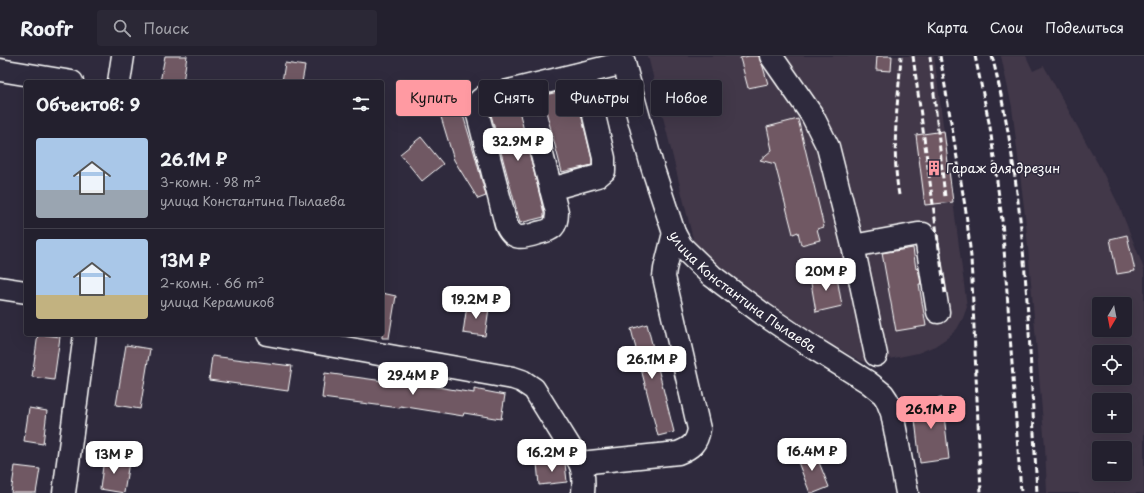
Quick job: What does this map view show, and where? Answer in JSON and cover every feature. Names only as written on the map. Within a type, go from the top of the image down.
[{"type":"street","points":[[119,80],[123,56]]},
{"type":"street","points":[[771,56],[812,115],[821,131],[832,160],[853,246],[876,355]]},
{"type":"street","points":[[540,148],[558,212],[556,220],[551,229],[525,237],[514,236],[509,231],[506,224],[477,111],[480,100],[484,96],[584,73],[623,59]]},
{"type":"street","name":"улица Константина Пылаева","points":[[623,59],[646,146],[674,233],[681,246],[712,276],[784,328],[868,382],[883,394],[892,413],[907,493]]},
{"type":"street","points":[[0,70],[60,80]]},
{"type":"street","points":[[551,189],[598,176],[604,171],[604,158],[584,73]]},
{"type":"street","points":[[580,463],[678,453],[688,449],[698,438],[699,429],[664,277],[674,233]]},
{"type":"street","points":[[853,246],[924,234],[926,238],[938,312]]},
{"type":"street","points":[[0,288],[24,292]]},
{"type":"street","points":[[64,493],[85,336]]},
{"type":"street","points":[[279,336],[513,378],[522,381],[534,389],[580,463],[584,478],[583,493]]},
{"type":"shaded area","points":[[648,56],[934,56],[967,307],[957,329],[935,346],[918,353],[870,363],[861,361],[806,331],[709,258],[694,243],[663,116],[722,116],[722,80],[654,80]]},
{"type":"shaded area","points":[[1001,56],[1026,56],[1033,71],[1044,66],[1103,173],[1120,208],[1144,270],[1144,493],[1047,493],[1045,446],[1026,224],[1012,107]]},
{"type":"building","points":[[165,56],[187,56],[183,80],[160,80]]},
{"type":"building","points":[[759,56],[768,84],[748,88],[740,58]]},
{"type":"building","points":[[877,56],[892,56],[891,71],[876,70]]},
{"type":"building","points":[[285,63],[305,66],[302,80],[282,80]]},
{"type":"building","points":[[556,92],[556,116],[581,116],[592,165],[562,172],[547,116],[548,94]]},
{"type":"building","points":[[441,116],[463,116],[486,196],[478,199],[454,160]]},
{"type":"building","points":[[491,116],[520,116],[544,217],[520,223]]},
{"type":"building","points":[[798,119],[824,227],[817,229],[820,240],[801,245],[798,232],[793,234],[775,164],[760,160],[772,150],[767,127]]},
{"type":"building","name":"Гараж для дрезин","points":[[944,131],[953,202],[925,205],[916,135]]},
{"type":"building","points":[[421,137],[443,164],[422,181],[400,154]]},
{"type":"building","points":[[1127,235],[1135,271],[1117,274],[1110,239]]},
{"type":"building","points":[[913,248],[916,269],[918,268],[921,284],[919,284],[926,326],[896,331],[882,253]]},
{"type":"building","points":[[836,272],[842,306],[816,312],[810,277]]},
{"type":"building","points":[[384,293],[396,296],[389,338],[382,338],[382,336],[384,336]]},
{"type":"building","points":[[467,305],[489,308],[485,336],[463,333]]},
{"type":"building","points":[[647,324],[674,432],[658,436],[631,329]]},
{"type":"building","points":[[38,336],[60,337],[54,380],[32,377]]},
{"type":"building","points":[[126,345],[150,349],[140,409],[116,405]]},
{"type":"building","points":[[212,356],[292,366],[288,391],[209,380]]},
{"type":"building","points":[[325,373],[413,385],[413,383],[474,393],[474,389],[505,395],[501,419],[464,413],[463,416],[400,406],[400,408],[322,398]]},
{"type":"building","points":[[942,398],[949,459],[920,463],[913,402]]},
{"type":"building","points":[[29,408],[47,411],[43,444],[24,441]]},
{"type":"building","points":[[814,450],[829,487],[814,493],[810,493],[796,457]]},
{"type":"building","points":[[104,458],[129,462],[124,493],[100,489]]},
{"type":"building","points":[[564,460],[567,482],[539,485],[537,463]]},
{"type":"building","points":[[15,466],[40,469],[36,493],[11,493]]},
{"type":"railway","points":[[899,195],[895,143],[901,56]]},
{"type":"railway","points":[[913,56],[945,293]]},
{"type":"railway","points":[[930,56],[945,197]]},
{"type":"railway","points":[[940,56],[966,212],[971,257],[981,493]]},
{"type":"railway","points":[[975,56],[990,127],[1002,220],[1021,493]]},
{"type":"railway","points":[[992,56],[1004,110],[1020,218],[1029,328],[1037,493]]},
{"type":"place","name":"Гараж для дрезин","points":[[934,168]]}]
